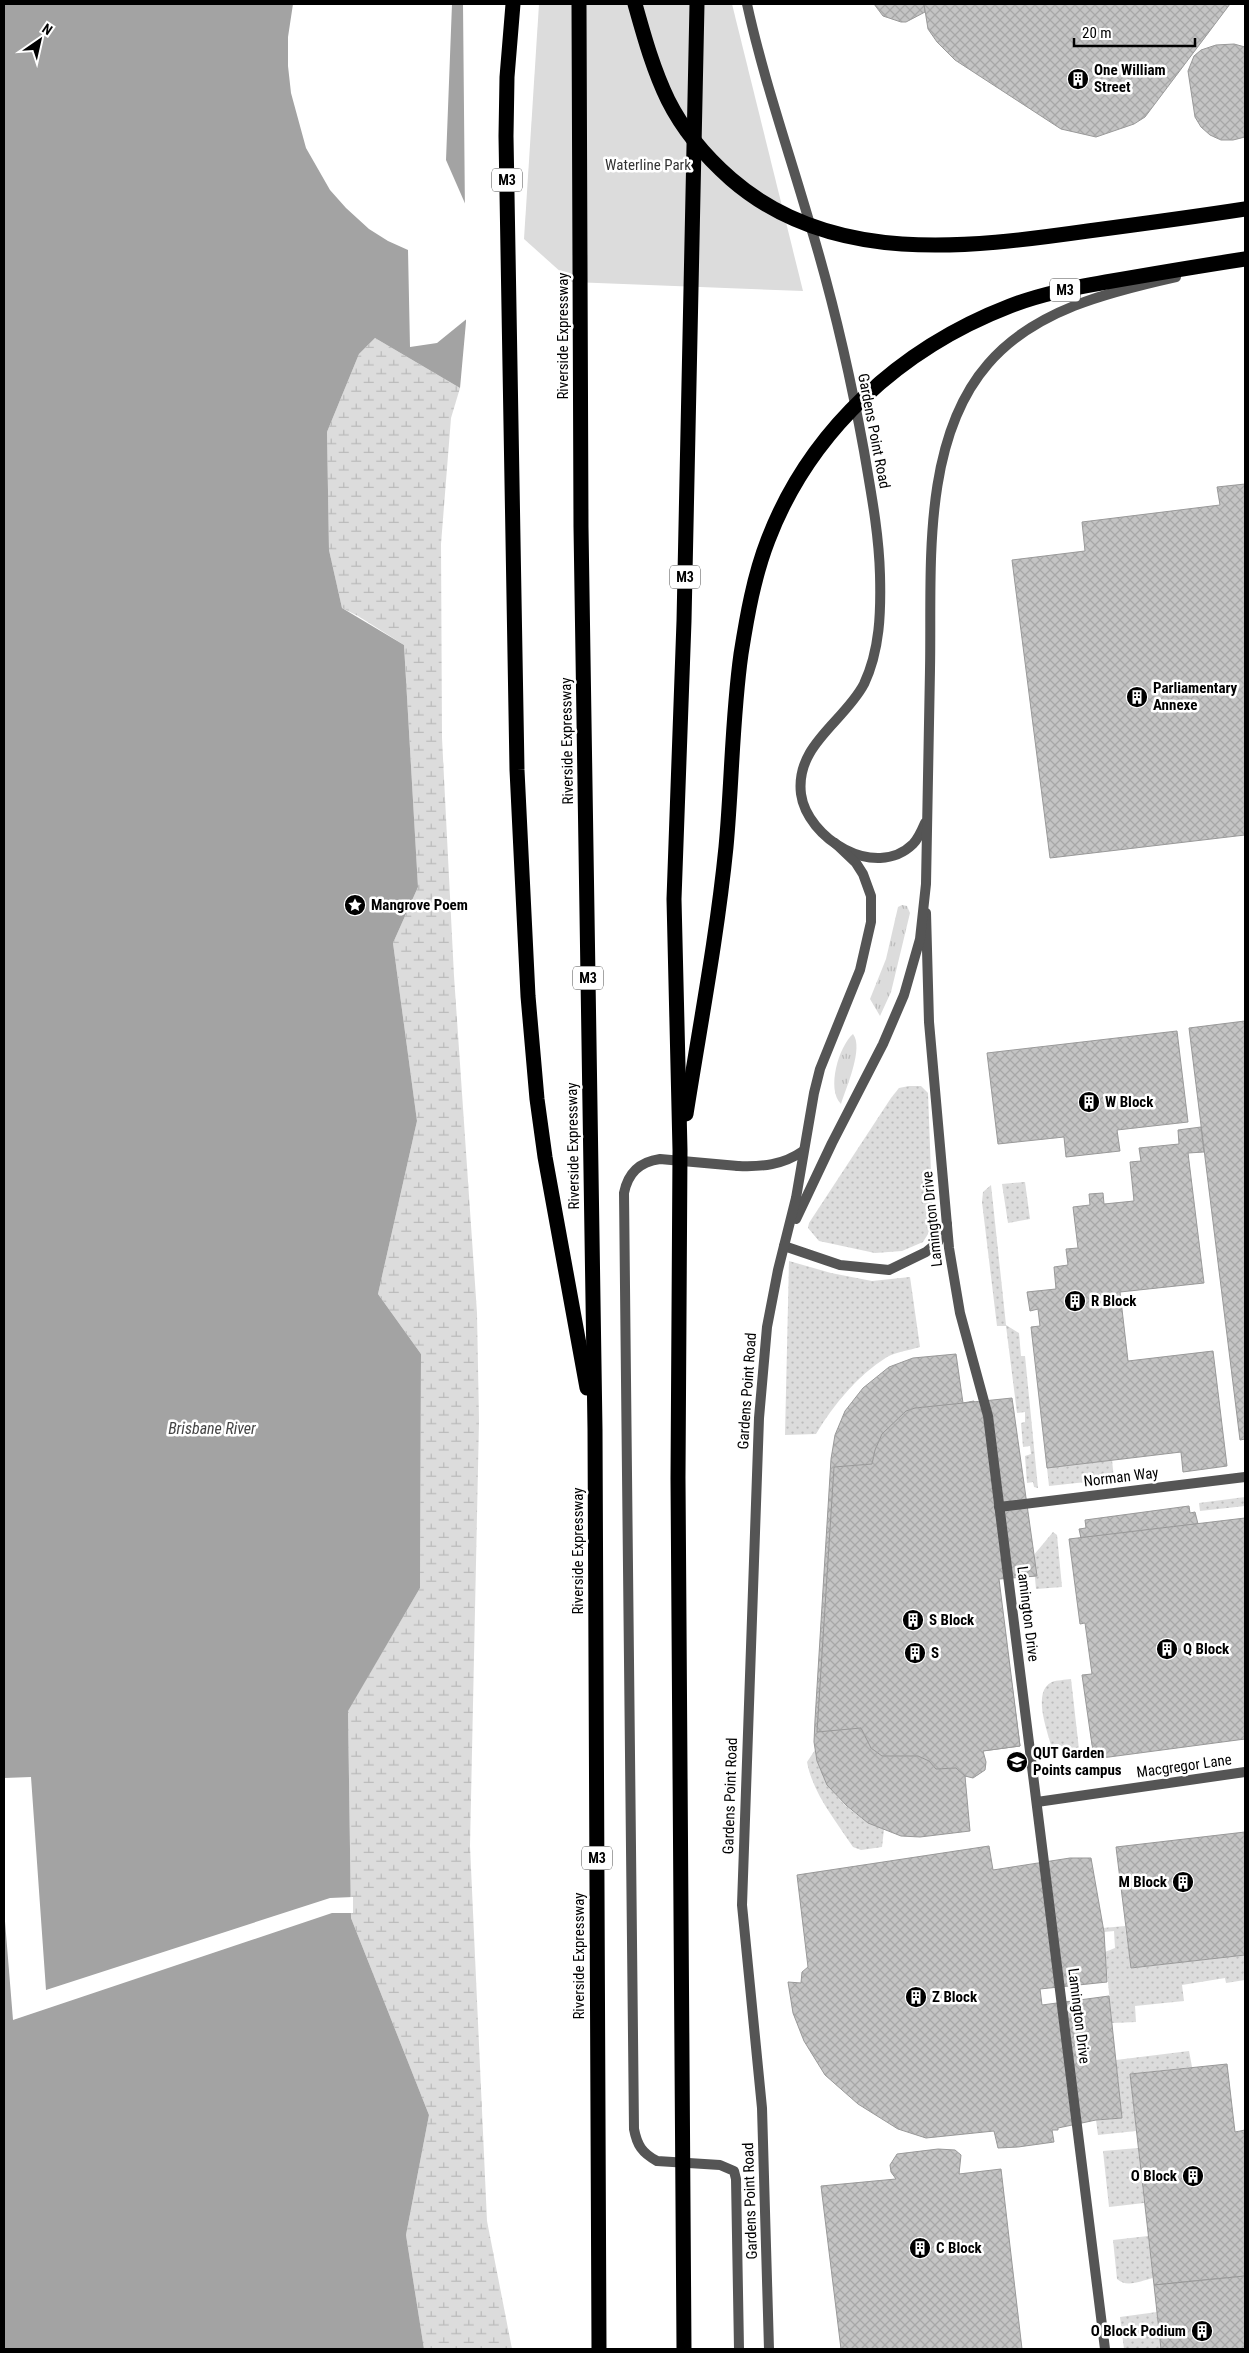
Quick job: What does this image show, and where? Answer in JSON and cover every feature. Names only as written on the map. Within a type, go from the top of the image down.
[{"type":"highway","name":"M3","points":[[513,4],[506,136],[515,646],[522,902],[537,1099],[558,1232],[595,1429]]},
{"type":"highway","name":"Riverside Expressway","points":[[579,4],[581,527],[595,1429],[599,2349]]},
{"type":"highway","points":[[635,4],[648,51],[668,100],[709,159],[740,187],[759,201],[818,230],[864,240],[944,246],[1024,240],[1245,209]]},
{"type":"highway","name":"M3","points":[[684,2349],[678,1488],[680,1150],[674,898],[684,621],[697,4]]},
{"type":"highway","name":"M3","points":[[680,1150],[726,844],[741,652],[758,567],[780,513],[815,454],[851,409],[899,366],[945,336],[985,316],[1030,298],[1052,292],[1245,260]]},
{"type":"street","name":"Gardens Point Road","points":[[746,4],[836,322],[859,422],[877,528],[880,574],[879,618],[871,665],[856,697],[810,751],[800,781],[806,811],[814,823],[856,864],[863,874],[871,896],[871,922],[860,970],[820,1069],[803,1151],[796,1198],[767,1327],[762,1369],[742,1876],[743,1924],[756,2033],[762,2108],[769,2349]]},
{"type":"street","name":"Gardens Point Road","points":[[784,1246],[814,1179],[894,1021],[912,974],[923,921],[926,884],[933,542],[936,507],[945,450],[965,398],[975,380],[1000,352],[1030,329],[1061,312],[1115,292],[1245,260]]},
{"type":"street","name":"Gardens Point Road","points":[[835,843],[865,856],[888,857],[902,852],[915,842],[927,820]]},
{"type":"street","name":"Lamington Drive","points":[[926,884],[927,984],[947,1223],[960,1312],[988,1416],[1105,2349]]},
{"type":"street","points":[[739,2349],[736,2183],[734,2171],[720,2165],[657,2161],[640,2148],[634,2129],[624,1193],[629,1177],[638,1166],[652,1160],[660,1159],[738,1166],[770,1165],[790,1159],[803,1151]]},
{"type":"street","points":[[784,1246],[840,1264],[890,1270],[926,1252],[938,1242],[947,1223]]},
{"type":"street","name":"Norman Way","points":[[1000,1507],[1245,1477]]},
{"type":"street","name":"Macgregor Lane","points":[[1037,1802],[1245,1772]]},
{"type":"green space","name":"Waterline Park","points":[[539,4],[732,4],[803,291],[572,282],[524,239]]},
{"type":"green space","points":[[375,338],[460,388],[451,418],[441,544],[442,738],[454,976],[477,1313],[479,1421],[470,1846],[487,2221],[512,2349],[424,2349],[406,2235],[429,2115],[351,1918],[348,1710],[420,1588],[421,1354],[378,1294],[417,1121],[393,943],[418,887],[404,645],[342,608],[329,550],[327,432],[359,354]]},
{"type":"green space","points":[[902,905],[907,906],[910,913],[891,992],[880,1016],[870,999],[886,959],[898,907]]},
{"type":"green space","points":[[853,1034],[856,1040],[855,1058],[841,1104],[835,1088],[836,1068],[843,1048]]},
{"type":"green space","points":[[921,1086],[928,1093],[933,1226],[923,1242],[902,1251],[875,1253],[819,1241],[808,1228],[809,1223],[891,1098],[899,1088]]},
{"type":"green space","points":[[1025,1182],[1030,1219],[1008,1223],[1002,1184]]},
{"type":"green space","points":[[991,1185],[1006,1325],[1019,1333],[1021,1356],[1025,1356],[1038,1488],[1034,1487],[1033,1482],[1027,1483],[1025,1456],[1031,1454],[1030,1446],[1023,1447],[1021,1423],[1025,1422],[1025,1412],[1017,1413],[1006,1326],[997,1326],[982,1202],[983,1192]]},
{"type":"green space","points":[[789,1261],[831,1273],[872,1281],[910,1277],[920,1347],[891,1355],[866,1373],[838,1401],[816,1434],[785,1435]]},
{"type":"green space","points":[[1112,1460],[1114,1479],[1049,1486],[1047,1468]]},
{"type":"green space","points":[[1245,1497],[1245,1506],[1200,1511],[1199,1503]]},
{"type":"green space","points":[[1053,1532],[1057,1535],[1062,1587],[1036,1589],[1033,1556]]},
{"type":"green space","points":[[1071,1679],[1080,1758],[1058,1744],[1051,1745],[1044,1721],[1042,1702],[1046,1687],[1054,1681]]},
{"type":"green space","points":[[815,1750],[824,1776],[839,1798],[859,1816],[884,1829],[882,1847],[861,1850],[853,1847],[826,1807],[814,1785],[807,1762]]},
{"type":"green space","points":[[1125,1926],[1131,1968],[1245,1955],[1245,1980],[1226,1983],[1225,1978],[1182,1985],[1184,2001],[1135,2006],[1136,2022],[1112,2023],[1105,1952],[1115,1948],[1114,1931],[1104,1932],[1103,1928]]},
{"type":"green space","points":[[1189,2051],[1192,2067],[1130,2074],[1136,2131],[1098,2135],[1096,2120],[1122,2118],[1116,2060]]},
{"type":"green space","points":[[1138,2148],[1144,2203],[1109,2207],[1103,2151]]},
{"type":"green space","points":[[1148,2236],[1153,2278],[1134,2283],[1121,2282],[1117,2279],[1113,2240]]},
{"type":"green space","points":[[1157,2312],[1161,2349],[1124,2349],[1120,2317]]},
{"type":"water","name":"Brisbane River","points":[[4,4],[463,4],[466,322],[460,388],[375,338],[359,354],[327,432],[329,550],[342,608],[404,645],[418,887],[393,943],[417,1121],[378,1294],[421,1354],[420,1588],[348,1711],[351,1918],[429,2115],[406,2235],[424,2349],[4,2349]]},
{"type":"pier","points":[[293,4],[452,4],[446,160],[467,208],[469,317],[437,343],[410,347],[408,250],[388,241],[369,229],[346,208],[330,190],[306,148],[291,93],[288,66],[288,37]]},
{"type":"pier","points":[[31,1777],[46,1990],[330,1898],[353,1897],[353,1913],[332,1913],[13,2020],[4,1909],[4,1778]]},
{"type":"building","points":[[874,4],[924,4],[925,12],[906,22],[901,22],[883,16]]},
{"type":"building","name":"One William Street","points":[[924,4],[1230,4],[1145,117],[1134,124],[1096,137],[1061,129],[955,60],[937,42],[928,29]]},
{"type":"building","points":[[1234,44],[1245,47],[1245,137],[1221,140],[1210,135],[1201,127],[1195,117],[1188,71],[1194,56],[1201,50],[1216,45]]},
{"type":"building","name":"Parliamentary Annexe","points":[[1245,484],[1245,835],[1050,858],[1012,560],[1085,551],[1082,522],[1220,505],[1217,487]]},
{"type":"building","points":[[1245,1021],[1245,1439],[1240,1440],[1189,1028]]},
{"type":"building","name":"W Block","points":[[1177,1031],[1188,1122],[1117,1130],[1120,1151],[1066,1157],[1064,1137],[998,1144],[987,1053]]},
{"type":"building","name":"R Block","points":[[1201,1127],[1204,1152],[1188,1153],[1204,1283],[1120,1292],[1128,1361],[1213,1351],[1227,1466],[1183,1472],[1181,1452],[1047,1468],[1031,1327],[1040,1326],[1038,1309],[1030,1311],[1027,1292],[1056,1289],[1054,1267],[1068,1265],[1066,1249],[1078,1248],[1073,1207],[1090,1205],[1089,1194],[1103,1193],[1104,1204],[1134,1201],[1130,1162],[1141,1161],[1139,1148],[1179,1144],[1178,1130]]},
{"type":"building","name":"S Block","points":[[956,1354],[963,1403],[974,1401],[1020,1746],[982,1751],[985,1764],[983,1770],[977,1775],[965,1776],[970,1831],[920,1837],[901,1836],[868,1823],[847,1806],[827,1785],[817,1761],[814,1742],[815,1720],[831,1459],[835,1435],[845,1411],[863,1388],[889,1367],[913,1358]]},
{"type":"building","name":"S Block","points":[[1012,1398],[1037,1576],[999,1579],[1020,1746],[983,1751],[986,1762],[985,1770],[973,1778],[965,1776],[956,1768],[936,1769],[929,1761],[918,1756],[882,1756],[871,1748],[861,1728],[817,1732],[834,1467],[872,1464],[875,1450],[882,1434],[906,1411],[915,1408]]},
{"type":"building","points":[[1189,1506],[1190,1513],[1195,1512],[1198,1524],[1081,1538],[1079,1529],[1086,1528],[1085,1520]]},
{"type":"building","name":"Q Block","points":[[1245,1518],[1245,1739],[1094,1759],[1082,1675],[1092,1674],[1085,1623],[1080,1624],[1069,1539]]},
{"type":"building","name":"M Block","points":[[1245,1832],[1245,1955],[1131,1968],[1116,1847]]},
{"type":"building","name":"Z Block","points":[[989,1846],[993,1870],[1070,1858],[1091,1858],[1104,1932],[1107,1982],[1040,1989],[1042,2005],[1109,1996],[1122,2118],[1096,2120],[1052,2130],[1054,2142],[998,2148],[994,2131],[926,2138],[898,2129],[858,2104],[825,2075],[804,2041],[793,2013],[788,1982],[801,1983],[802,1972],[808,1967],[797,1875]]},
{"type":"building","name":"O Block","points":[[1227,2064],[1235,2132],[1245,2130],[1245,2276],[1154,2285],[1130,2074]]},
{"type":"building","name":"C Block","points":[[938,2149],[955,2150],[961,2155],[959,2174],[1001,2169],[1022,2349],[841,2349],[821,2186],[896,2179],[891,2172],[890,2165],[897,2154]]},
{"type":"building","name":"O Block Podium","points":[[1245,2276],[1245,2349],[1161,2349],[1154,2285]]},
{"type":"ferry route","points":[[4,1912],[4,1928]]},
{"type":"place","name":"One William Street","points":[[1078,79]]},
{"type":"place","name":"Parliamentary Annexe","points":[[1137,697]]},
{"type":"place","name":"Mangrove Poem","points":[[355,905]]},
{"type":"place","name":"W Block","points":[[1089,1102]]},
{"type":"place","name":"R Block","points":[[1075,1301]]},
{"type":"place","name":"S Block","points":[[913,1620]]},
{"type":"place","name":"Q Block","points":[[1167,1649]]},
{"type":"place","name":"S","points":[[915,1653]]},
{"type":"place","name":"QUT Garden Points campus","points":[[1017,1762]]},
{"type":"place","name":"M Block","points":[[1183,1882]]},
{"type":"place","name":"Z Block","points":[[916,1997]]},
{"type":"place","name":"O Block","points":[[1193,2176]]},
{"type":"place","name":"C Block","points":[[920,2248]]},
{"type":"place","name":"O Block Podium","points":[[1202,2331]]}]
